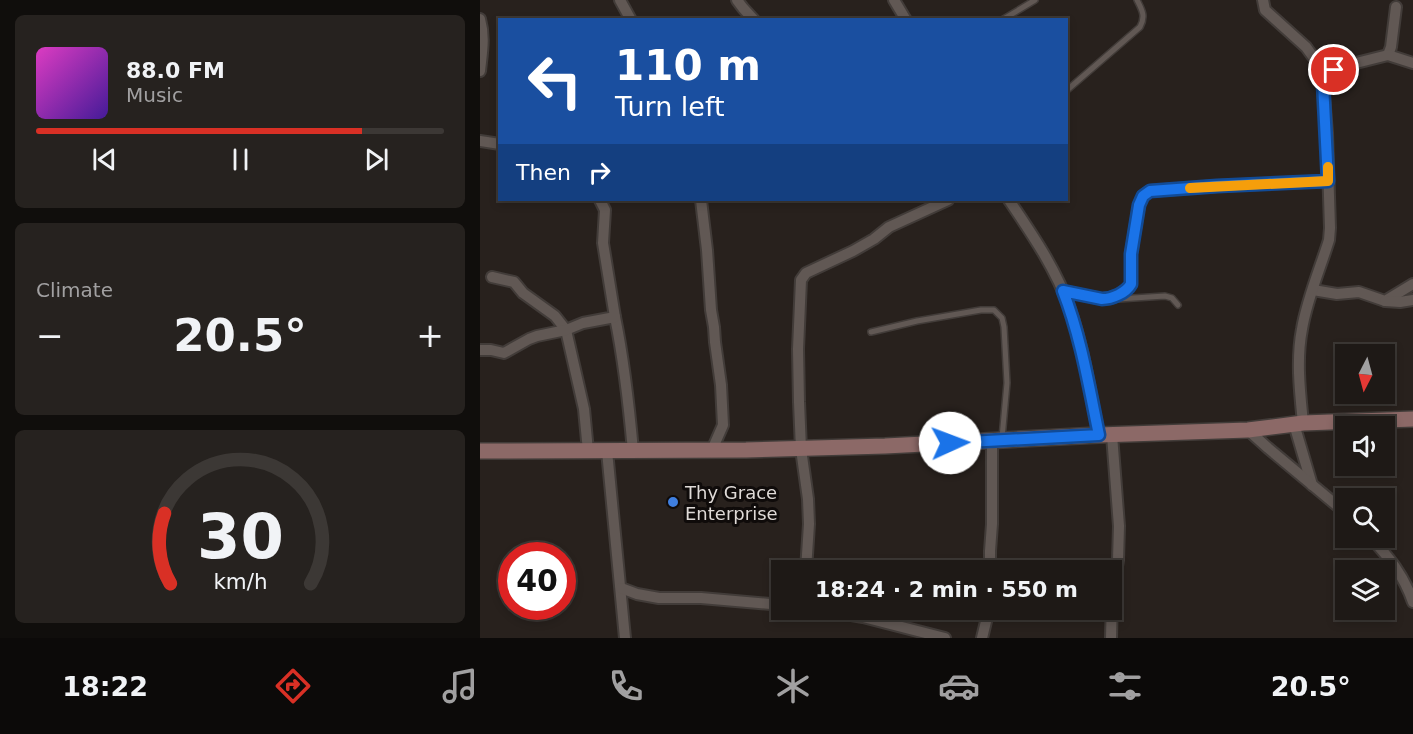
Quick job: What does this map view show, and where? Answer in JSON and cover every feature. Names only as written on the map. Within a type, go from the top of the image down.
[{"type":"street","points":[[620,0],[630,18]]},
{"type":"street","points":[[737,0],[752,18]]},
{"type":"street","points":[[894,0],[905,18]]},
{"type":"street","points":[[1263,0],[1265,10],[1306,46],[1327,76]]},
{"type":"street","points":[[1388,55],[1396,7]]},
{"type":"street","points":[[480,19],[483,30],[480,71]]},
{"type":"street","points":[[1312,486],[1299,424],[1300,350],[1301,330],[1329,240],[1327,133],[1323,83],[1334,70],[1388,55],[1413,63]]},
{"type":"street","points":[[480,141],[498,144]]},
{"type":"street","points":[[1063,291],[1108,299],[1126,291],[1131,284],[1131,254],[1139,205],[1143,196],[1150,191],[1328,181]]},
{"type":"street","points":[[600,201],[605,210],[603,243],[622,350],[633,451]]},
{"type":"street","points":[[700,201],[707,250],[711,310],[721,378],[723,425],[712,450]]},
{"type":"street","points":[[807,560],[808,499],[801,448],[798,349],[802,277],[853,251],[890,227],[946,201]]},
{"type":"street","points":[[1010,201],[1047,259],[1063,291],[1105,435],[1119,526],[1118,560],[1112,598],[1111,638]]},
{"type":"street","points":[[492,277],[514,282],[523,293],[555,316],[566,330],[584,409],[588,451]]},
{"type":"street","points":[[1385,301],[1413,284]]},
{"type":"street","points":[[1313,290],[1337,294],[1359,292],[1385,301],[1413,300]]},
{"type":"street","points":[[480,350],[504,353],[529,339],[566,330],[583,323],[615,317]]},
{"type":"street","points":[[480,451],[801,448],[1248,430],[1299,424],[1413,418]]},
{"type":"street","points":[[1248,430],[1335,504]]},
{"type":"street","points":[[990,560],[997,441]]},
{"type":"street","points":[[607,451],[625,638]]},
{"type":"street","points":[[1381,548],[1401,574],[1413,602]]},
{"type":"street","points":[[621,588],[659,598],[700,598],[771,604]]},
{"type":"street","points":[[875,620],[945,638]]},
{"type":"street","points":[[982,638],[986,620]]},
{"type":"lane","points":[[1005,18],[1035,0]]},
{"type":"lane","points":[[1068,89],[1140,27],[1143,14],[1137,0]]},
{"type":"lane","points":[[1108,299],[1165,296],[1172,298],[1178,305]]},
{"type":"lane","points":[[871,332],[917,321],[981,310],[994,310],[1002,318],[1007,393],[997,441]]},
{"type":"slow traffic","points":[[1190,188],[1328,181],[1328,167]]},
{"type":"place","name":"Thy Grace Enterprise","points":[[673,502]]},
{"type":"route","points":[[950,443],[1099,435],[1083,360],[1063,291],[1108,299],[1129,288],[1131,254],[1139,205],[1143,196],[1150,191],[1328,181],[1323,83],[1334,70]]}]
